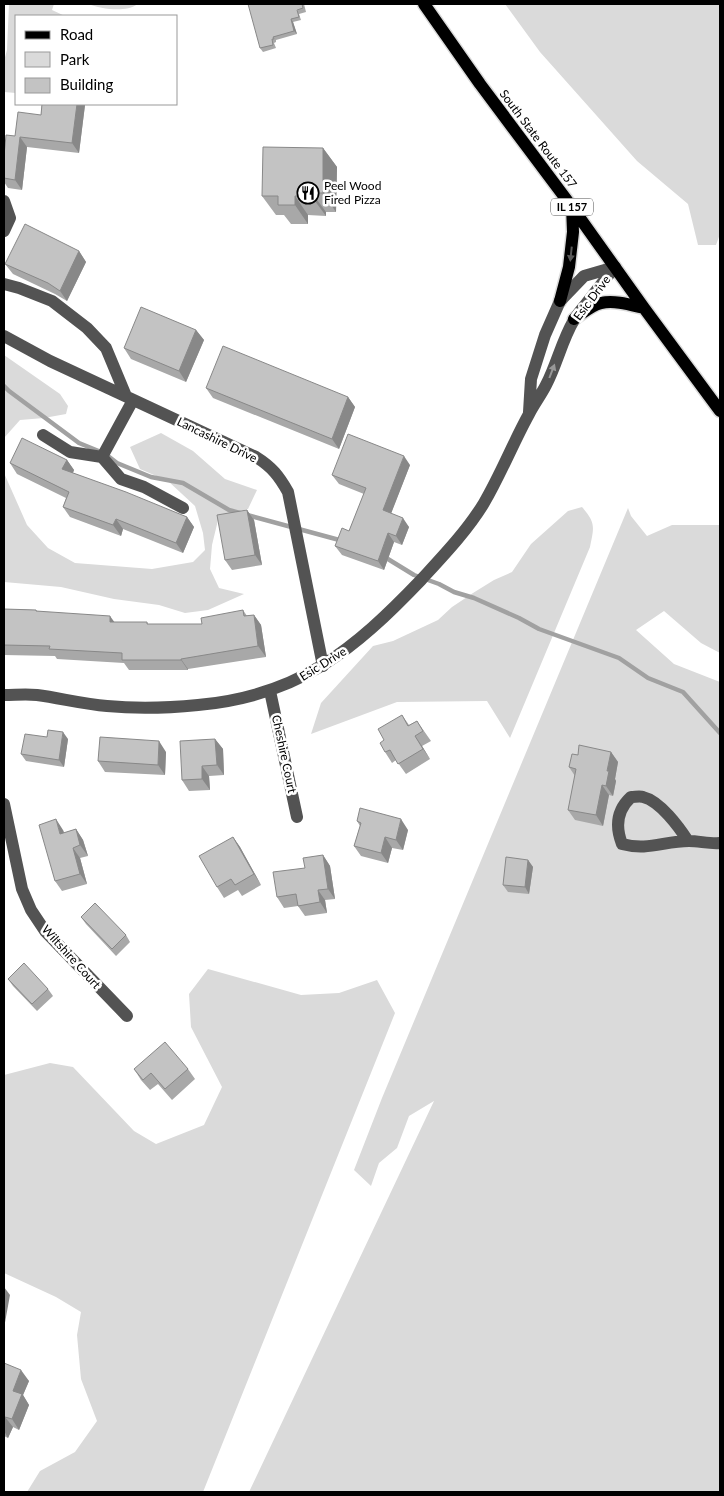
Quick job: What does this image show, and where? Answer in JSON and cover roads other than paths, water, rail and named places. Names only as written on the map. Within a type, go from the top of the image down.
[{"type":"main road","name":"South State Route 157","points":[[424,4],[480,84],[720,411]]},
{"type":"main road","points":[[560,301],[570,267],[573,232],[572,207]]},
{"type":"main road","points":[[574,319],[591,307],[601,303],[620,303],[644,308]]},
{"type":"street","points":[[4,201],[10,218],[4,231]]},
{"type":"street","name":"Esic Drive","points":[[528,414],[531,380],[544,335],[560,301],[584,276],[615,267]]},
{"type":"street","name":"Esic Drive","points":[[4,695],[36,695],[64,701],[107,706],[157,708],[200,705],[249,698],[299,679],[323,666],[353,645],[379,622],[450,548],[482,505],[504,466],[528,414],[547,384],[574,319],[615,267]]},
{"type":"street","points":[[4,284],[52,301],[87,328],[106,348],[129,398],[102,457]]},
{"type":"street","name":"Lancashire Drive","points":[[4,336],[50,361],[256,457],[268,465],[280,477],[288,492],[323,666]]},
{"type":"street","points":[[43,435],[70,452],[102,457],[120,479],[144,487],[183,508]]},
{"type":"street","name":"Cheshire Court","points":[[270,691],[297,817]]},
{"type":"street","points":[[688,841],[680,828],[656,804],[644,797],[631,797],[623,805],[619,815],[618,835],[622,844],[634,847],[650,847],[688,841],[720,843]]},
{"type":"street","name":"Wiltshire Court","points":[[4,804],[22,889],[31,910],[45,931],[127,1016]]},
{"type":"waterway","points":[[4,386],[79,443],[101,452]]},
{"type":"waterway","points":[[108,456],[117,463],[151,477],[183,483],[229,510],[343,541]]},
{"type":"waterway","points":[[383,556],[414,575],[454,592],[474,598],[539,629],[619,658],[648,678],[683,692],[720,733]]},
{"type":"place","name":"Peel Wood Fired Pizza","points":[[308,193]]}]
